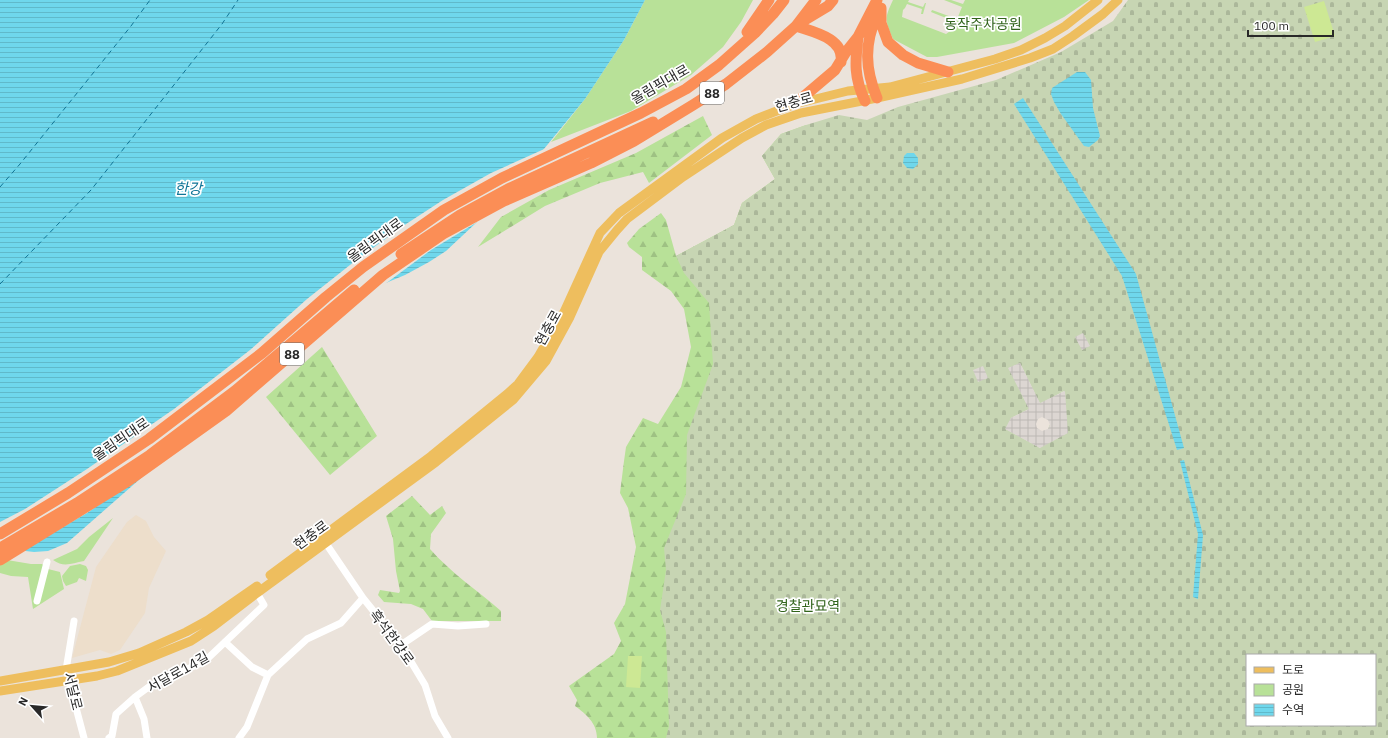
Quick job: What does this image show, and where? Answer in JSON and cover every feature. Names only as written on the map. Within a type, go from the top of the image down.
[{"type":"highway","points":[[720,65],[752,26],[769,0]]},
{"type":"highway","name":"올림픽대로","points":[[0,534],[149,439],[262,352],[326,297],[364,267],[444,210],[502,178],[641,113],[686,89],[720,65],[760,28],[784,0]]},
{"type":"highway","name":"올림픽대로","points":[[0,548],[77,502],[150,455],[235,391],[369,278],[415,244],[460,215],[508,189],[634,141],[726,84],[767,52],[796,26],[816,0]]},
{"type":"highway","points":[[796,26],[828,6],[833,0]]},
{"type":"highway","points":[[881,3],[881,23],[888,42],[903,55],[918,63],[948,72]]},
{"type":"highway","points":[[875,93],[870,80],[867,54],[873,24],[881,3]]},
{"type":"highway","points":[[795,104],[831,74],[841,62],[881,3]]},
{"type":"highway","points":[[796,26],[827,37],[840,51],[841,62]]},
{"type":"highway","points":[[858,37],[855,62],[857,79],[865,100]]},
{"type":"highway","name":"올림픽대로","points":[[0,560],[128,481],[220,415],[383,275],[443,234],[589,158]]},
{"type":"main road","name":"현충로","points":[[0,690],[97,676],[117,671],[186,643],[214,626],[325,542],[436,462],[513,400],[546,361],[570,317],[599,252],[626,219],[712,157],[742,138],[766,125],[801,113],[865,100],[875,93],[890,87],[995,59],[1021,50],[1065,26],[1098,0]]},
{"type":"main road","name":"현충로","points":[[0,681],[110,662],[138,653],[186,632],[208,620],[260,583],[431,456],[518,384],[538,357],[564,312],[600,234],[619,213],[722,138],[756,119],[795,104],[860,89],[875,93],[968,78],[1047,51],[1089,26],[1118,0]]},
{"type":"street","name":"흑석한강로","points":[[325,542],[363,598],[401,645],[425,685],[435,716],[448,738]]},
{"type":"street","points":[[37,601],[47,562]]},
{"type":"street","name":"서달로14길","points":[[109,738],[112,736],[116,714],[135,697],[150,686],[205,661],[264,605],[257,593]]},
{"type":"street","points":[[239,738],[247,727],[268,675],[307,640],[340,623],[363,598]]},
{"type":"street","name":"서달로","points":[[74,621],[66,670],[75,699],[84,738]]},
{"type":"street","points":[[401,645],[432,624],[458,626],[486,624]]},
{"type":"street","points":[[225,642],[252,667],[268,675]]},
{"type":"street","points":[[135,697],[144,718],[147,738]]},
{"type":"shaded area","points":[[1083,333],[1090,346],[1082,350],[1075,337]]},
{"type":"shaded area","points":[[1020,363],[1040,403],[1065,391],[1068,433],[1040,448],[1005,429],[1011,418],[1029,409],[1008,368]],"holes":[[[1042,417],[1048,420],[1050,425],[1048,429],[1042,431],[1037,428],[1036,424],[1038,419]]]},
{"type":"shaded area","points":[[983,366],[988,378],[978,382],[973,370]]},
{"type":"shaded area","points":[[136,515],[146,521],[154,537],[166,551],[149,588],[145,613],[120,650],[111,654],[100,650],[72,658],[96,567],[127,522]]},
{"type":"green space","points":[[645,0],[753,0],[741,22],[723,47],[691,75],[631,111],[551,142],[585,99],[624,40]]},
{"type":"green space","name":"동작주차공원","points":[[893,0],[909,0],[908,2],[923,7],[926,3],[923,14],[921,14],[922,9],[907,4],[903,10],[902,17],[946,34],[953,29],[956,22],[931,12],[932,10],[957,19],[962,7],[944,0],[951,0],[963,4],[965,0],[1089,0],[1064,17],[1014,43],[937,57],[927,57],[893,39],[888,28],[887,16]]},
{"type":"green space","name":"경찰관묘역","points":[[1128,0],[1388,0],[1388,738],[666,738],[669,726],[666,632],[660,610],[666,570],[664,548],[686,494],[687,435],[713,364],[709,303],[684,273],[676,256],[734,225],[742,203],[775,179],[762,156],[781,134],[839,115],[867,120],[898,107],[996,80],[1061,52],[1113,21]],"holes":[[[1020,363],[1040,404],[1064,391],[1040,448],[1006,429],[1011,418],[1029,409],[1009,368]]]},
{"type":"green space","points":[[1324,1],[1335,36],[1315,42],[1304,7]]},
{"type":"green space","points":[[703,116],[712,135],[649,183],[643,172],[600,183],[545,206],[478,247],[501,217],[549,190],[636,153]]},
{"type":"green space","points":[[806,125],[796,738],[597,738],[597,733],[593,723],[575,706],[577,700],[569,686],[614,654],[621,641],[614,623],[625,604],[636,547],[628,508],[620,493],[626,447],[643,418],[658,424],[681,387],[691,347],[684,309],[671,291],[642,270],[642,257],[629,247],[627,243],[639,229],[661,213],[666,220],[676,256],[734,225],[742,203],[775,179],[762,156],[781,134]]},
{"type":"green space","points":[[322,347],[377,436],[330,475],[266,397]]},
{"type":"green space","points":[[412,496],[430,515],[442,506],[446,513],[431,534],[430,549],[455,574],[501,611],[501,621],[432,621],[423,609],[411,604],[384,602],[378,595],[380,590],[399,593],[400,591],[396,571],[393,539],[386,516]]},
{"type":"green space","points":[[113,518],[84,561],[72,564],[61,564],[53,560],[77,549],[89,537]]},
{"type":"green space","points":[[7,560],[31,564],[42,564],[48,569],[60,572],[64,589],[33,609],[28,577],[11,576],[0,573],[0,564]]},
{"type":"green space","points":[[80,564],[86,566],[88,570],[86,581],[79,578],[77,582],[66,586],[62,576],[70,566]]},
{"type":"green space","points":[[628,656],[642,656],[640,688],[626,687]]},
{"type":"water","name":"한강","points":[[0,0],[645,0],[624,40],[585,99],[516,183],[446,251],[405,275],[376,287],[254,379],[67,543],[48,551],[34,552],[0,548]]},
{"type":"water","points":[[1077,72],[1085,72],[1091,80],[1093,108],[1100,136],[1098,140],[1089,147],[1084,146],[1061,114],[1051,94],[1052,88]]},
{"type":"water","points":[[1023,98],[1136,274],[1184,448],[1177,450],[1122,276],[1014,104]]},
{"type":"water","points":[[907,153],[914,153],[918,158],[918,164],[913,169],[907,168],[903,163],[904,156]]},
{"type":"water","points":[[1184,460],[1203,535],[1198,599],[1193,597],[1198,534],[1180,461]]},
{"type":"pier","points":[[551,146],[517,185],[484,218],[431,250],[381,287],[360,297],[166,459],[87,513],[19,553],[0,550],[0,522],[25,509],[87,469],[174,409],[250,350],[307,299],[355,261],[403,226],[443,200],[491,173]]},
{"type":"ferry route","points":[[0,187],[131,26],[150,0]]},
{"type":"ferry route","points":[[0,284],[91,190],[222,24],[238,0]]}]
